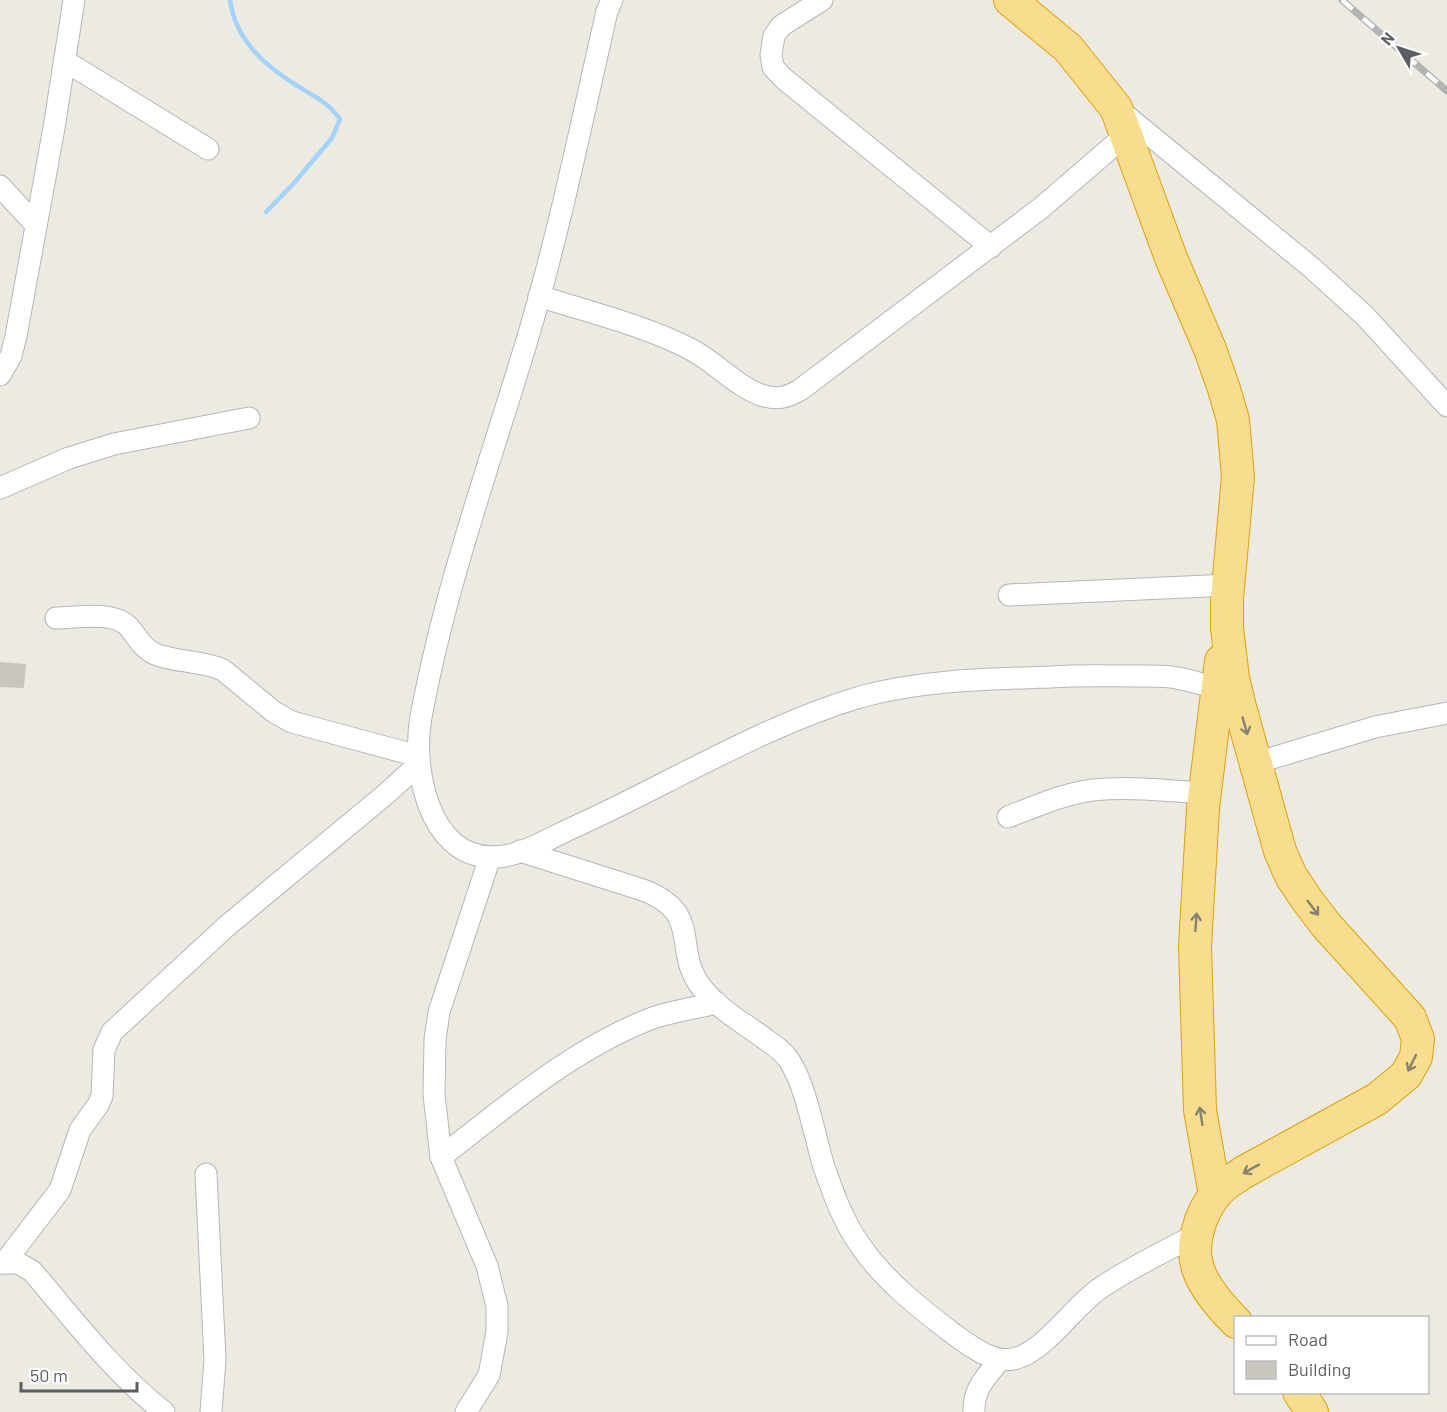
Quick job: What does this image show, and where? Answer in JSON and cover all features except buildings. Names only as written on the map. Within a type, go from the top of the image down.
[{"type":"highway","points":[[1011,0],[1068,48],[1122,121],[1171,258],[1210,350],[1233,420],[1238,477],[1227,628],[1205,793],[1195,946],[1200,1110],[1215,1195]]},
{"type":"highway","points":[[1227,628],[1233,678],[1280,851],[1291,876],[1326,925],[1410,1018],[1418,1039],[1416,1057],[1406,1075],[1392,1089],[1244,1172],[1228,1182],[1215,1195],[1202,1217],[1197,1234],[1198,1268],[1209,1290],[1234,1320]]},
{"type":"highway","points":[[1300,1394],[1312,1412]]},
{"type":"street","points":[[0,375],[11,356],[16,336],[74,0]]},
{"type":"street","points":[[612,0],[539,296],[454,577],[420,721],[418,760],[426,797],[450,840],[472,853],[490,857],[520,851],[793,722],[863,696],[944,682],[1084,675],[1176,678],[1218,690]]},
{"type":"street","points":[[822,0],[781,26],[774,36],[771,55],[774,67],[783,78],[991,247]]},
{"type":"street","points":[[65,61],[208,149]]},
{"type":"street","points":[[539,296],[669,339],[731,375],[742,386],[773,398],[784,398],[800,390],[1041,208],[1122,121],[1319,274],[1365,316],[1447,404]]},
{"type":"street","points":[[0,186],[36,225]]},
{"type":"street","points":[[0,488],[69,458],[114,444],[249,418]]},
{"type":"street","points":[[1009,595],[1229,585]]},
{"type":"street","points":[[56,618],[104,617],[122,621],[143,646],[152,652],[171,659],[214,666],[223,670],[274,712],[292,722],[418,760]]},
{"type":"street","points":[[1256,763],[1375,727],[1447,713]]},
{"type":"street","points":[[2,1263],[50,1205],[64,1181],[80,1130],[102,1096],[104,1050],[112,1032],[228,925],[386,794],[418,760]]},
{"type":"street","points":[[1008,817],[1054,799],[1091,791],[1130,788],[1205,793]]},
{"type":"street","points":[[520,851],[643,890],[666,901],[679,917],[689,962],[696,981],[717,1003],[781,1050],[788,1058],[800,1085],[825,1168],[858,1244],[911,1299],[964,1341],[1000,1360],[1020,1357],[1047,1337],[1097,1290],[1197,1234]]},
{"type":"street","points":[[466,1412],[489,1375],[498,1332],[497,1306],[487,1266],[441,1157],[434,1094],[435,1040],[439,1012],[490,857]]},
{"type":"street","points":[[441,1157],[558,1067],[599,1044],[650,1019],[717,1003]]},
{"type":"street","points":[[206,1174],[215,1360],[211,1412]]},
{"type":"street","points":[[2,1263],[18,1263],[32,1271],[110,1362],[141,1394],[164,1412]]},
{"type":"street","points":[[974,1412],[974,1399],[978,1389],[1000,1360]]},
{"type":"waterway","points":[[230,0],[238,27],[262,60],[325,104],[340,119],[332,138],[266,212]]},
{"type":"railway","points":[[1342,0],[1447,91]]}]
